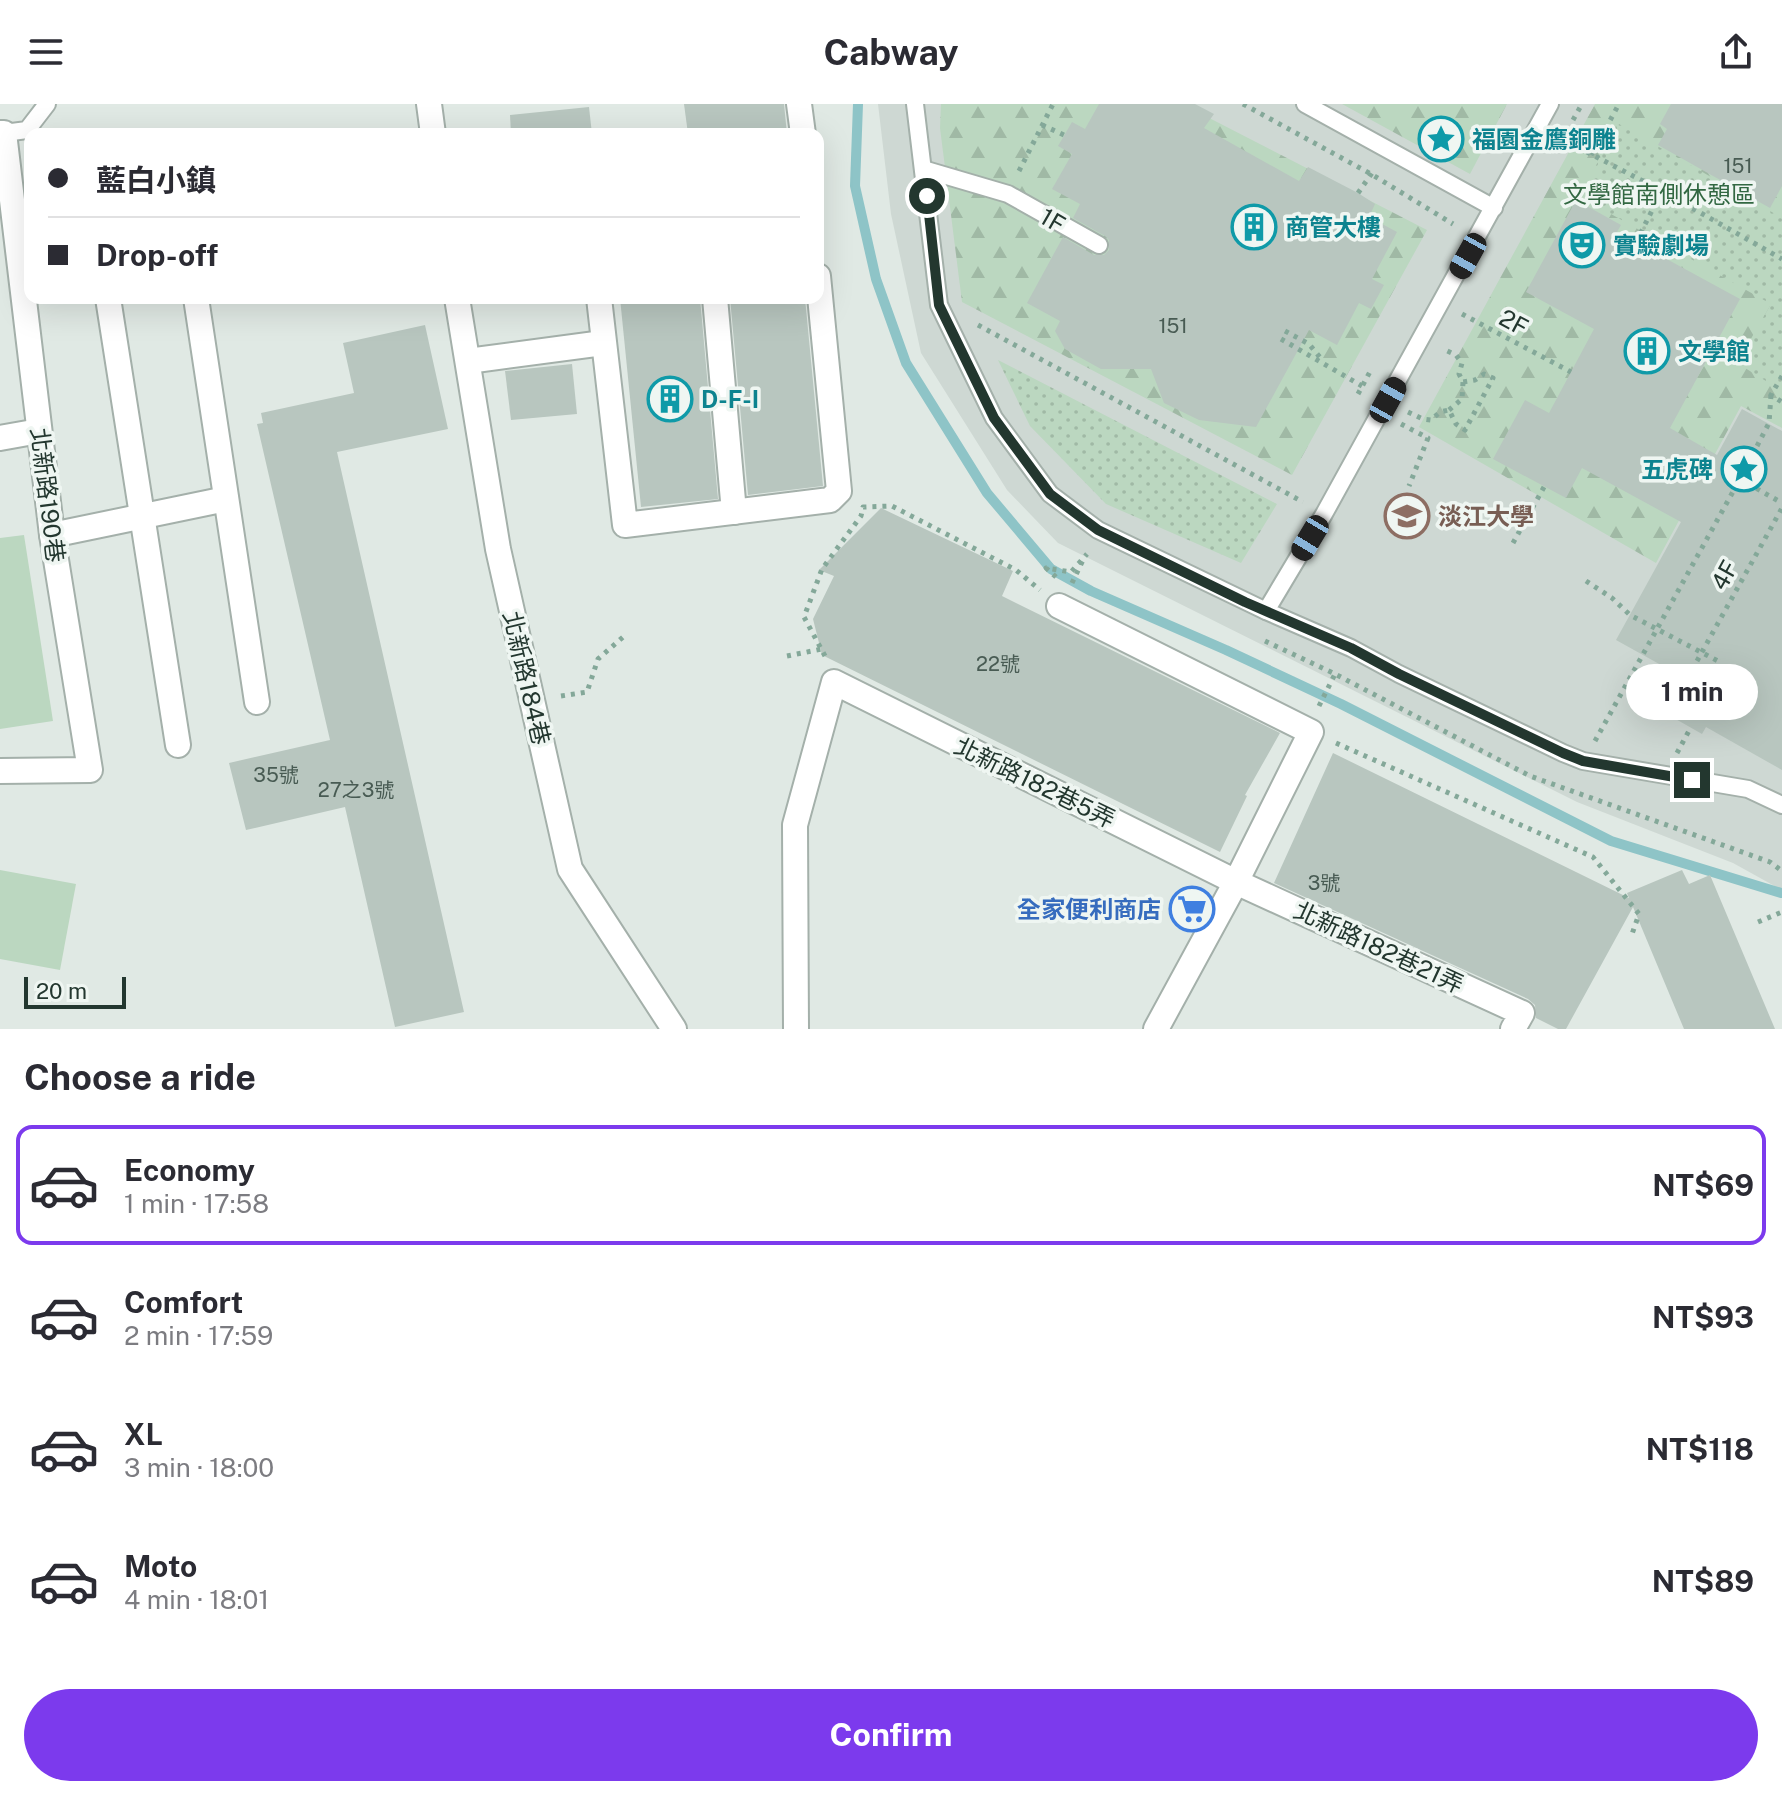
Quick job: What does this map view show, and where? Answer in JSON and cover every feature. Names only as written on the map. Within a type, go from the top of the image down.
[{"type":"street","points":[[429,104],[432,128]]},
{"type":"street","points":[[799,104],[802,128]]},
{"type":"street","name":"北新路190巷","points":[[0,771],[90,770],[52,535],[2,133]]},
{"type":"street","points":[[109,304],[178,745]]},
{"type":"street","points":[[197,304],[257,702]]},
{"type":"street","name":"北新路184巷","points":[[458,304],[498,549],[570,869],[674,1029]]},
{"type":"street","points":[[600,304],[625,525],[830,500],[839,491],[821,304]]},
{"type":"street","points":[[716,304],[734,512]]},
{"type":"street","points":[[468,361],[603,343]]},
{"type":"street","points":[[0,438],[39,431]]},
{"type":"street","points":[[52,535],[226,499]]},
{"type":"street","points":[[1059,606],[1311,732],[1236,882],[1156,1029]]},
{"type":"street","points":[[796,1029],[795,825],[834,682]]},
{"type":"street","name":"北新路182巷5弄","points":[[834,682],[1236,882]]},
{"type":"street","name":"北新路182巷21弄","points":[[1236,882],[1518,1021]]},
{"type":"lane","points":[[29,128],[47,104]]},
{"type":"lane","points":[[915,104],[939,305],[994,418],[1050,494],[1098,530],[1583,761],[1748,789],[1782,805]]},
{"type":"lane","points":[[1305,104],[1494,208]]},
{"type":"lane","points":[[1266,611],[1388,400],[1550,104]]},
{"type":"lane","points":[[2,133],[24,130]]},
{"type":"lane","name":"1F","points":[[923,169],[1008,194],[1099,245]]},
{"type":"path","points":[[1032,145],[1053,104]]},
{"type":"path","points":[[1243,104],[1371,174],[1453,224]]},
{"type":"path","points":[[1591,155],[1619,104]]},
{"type":"path","points":[[1042,125],[1064,135]]},
{"type":"path","points":[[1538,126],[1782,259]]},
{"type":"path","points":[[1636,242],[1662,191]]},
{"type":"path","name":"2F","points":[[1441,303],[1571,372]]},
{"type":"path","points":[[939,305],[1324,514]]},
{"type":"path","points":[[1285,331],[1309,344],[1326,365]]},
{"type":"path","points":[[1281,339],[1388,400]]},
{"type":"path","points":[[1408,412],[1431,420],[1462,399],[1463,382],[1459,374],[1462,363],[1456,355],[1443,349]]},
{"type":"path","points":[[1449,410],[1456,424],[1465,430],[1493,378],[1484,374],[1475,380],[1463,382]]},
{"type":"path","points":[[1567,791],[1740,479],[1769,423],[1771,395],[1782,376]]},
{"type":"path","points":[[1771,395],[1782,402]]},
{"type":"path","points":[[1400,424],[1428,438],[1409,486]]},
{"type":"path","name":"4F","points":[[1697,661],[1782,506],[1740,479]]},
{"type":"path","points":[[1513,543],[1544,487]]},
{"type":"path","points":[[834,682],[822,649],[804,617],[822,569],[861,516],[863,507],[892,506],[1016,570],[1059,606]]},
{"type":"path","points":[[1082,562],[1087,554]]},
{"type":"path","points":[[1586,581],[1612,598],[1630,615],[1718,661]]},
{"type":"path","points":[[532,701],[587,692],[598,659],[623,637]]},
{"type":"path","points":[[787,656],[822,649]]},
{"type":"path","points":[[1327,691],[1331,682]]},
{"type":"path","points":[[1311,732],[1593,857],[1639,914],[1631,937]]},
{"type":"path","points":[[1758,922],[1782,912]]},
{"type":"shaded area","name":"淡江大學","points":[[878,104],[1782,104],[1782,890],[1733,863],[1577,802],[1058,543],[1007,490],[921,353],[891,214]]},
{"type":"green space","points":[[941,104],[1182,104],[1427,230],[1292,475],[962,302],[940,128]]},
{"type":"green space","points":[[1342,104],[1507,104],[1470,174]]},
{"type":"green space","points":[[1595,104],[1782,104],[1782,428],[1741,406],[1656,563],[1419,427]]},
{"type":"green space","name":"文學館南側休憩區","points":[[1619,124],[1782,218],[1782,391],[1737,363],[1771,304],[1579,196]]},
{"type":"green space","points":[[998,360],[1277,504],[1241,563],[1106,504],[1030,426]]},
{"type":"green space","points":[[24,535],[53,721],[0,729],[0,538]]},
{"type":"green space","points":[[0,870],[76,884],[60,970],[0,959]]},
{"type":"building","points":[[684,104],[784,104],[786,128],[687,128]]},
{"type":"building","points":[[1099,104],[1195,104],[1214,114],[1204,128],[1299,181],[1308,167],[1358,193],[1375,204],[1369,217],[1397,232],[1372,279],[1384,285],[1371,309],[1359,303],[1337,345],[1309,330],[1256,427],[1199,420],[1164,403],[1151,369],[1101,369],[1065,349],[1055,331],[1060,321],[1027,303],[1063,237],[1094,255],[1104,255],[1109,250],[1109,240],[1105,236],[1073,218],[1080,204],[1052,189],[1072,154],[1058,146],[1072,122],[1085,129]]},
{"type":"building","points":[[1671,104],[1782,104],[1782,186],[1770,208],[1658,145],[1667,129],[1660,124]]},
{"type":"building","points":[[589,107],[591,128],[511,128],[510,115]]},
{"type":"building","points":[[1576,200],[1621,225],[1617,232],[1740,299],[1670,428],[1717,455],[1742,409],[1782,431],[1782,770],[1706,727],[1702,734],[1651,705],[1670,670],[1616,640],[1681,522],[1582,468],[1566,498],[1493,459],[1525,400],[1549,413],[1594,329],[1526,292]]},
{"type":"building","name":"D-F-I","points":[[621,304],[701,304],[718,499],[641,507]]},
{"type":"building","points":[[731,304],[806,304],[823,486],[748,495]]},
{"type":"building","points":[[425,325],[448,429],[337,452],[464,1012],[395,1027],[345,807],[246,830],[229,763],[330,740],[257,424],[263,423],[261,413],[354,393],[343,343]]},
{"type":"building","points":[[572,364],[577,414],[511,420],[505,371]]},
{"type":"building","points":[[881,508],[1013,571],[1002,596],[1280,733],[1245,795],[1220,852],[822,655],[813,619],[834,576],[819,570]]},
{"type":"building","points":[[1333,753],[1629,898],[1627,893],[1682,870],[1689,884],[1710,875],[1775,1029],[1684,1029],[1633,907],[1566,1029],[1558,1029],[1536,1018],[1535,1005],[1528,999],[1274,883]]},
{"type":"waterway","points":[[858,104],[855,186],[876,279],[906,363],[987,493],[1051,569],[1091,591],[1341,704],[1611,841],[1781,893]]},
{"type":"place","name":"福園金鷹銅雕","points":[[1441,139]]},
{"type":"place","name":"商管大樓","points":[[1254,227]]},
{"type":"place","name":"實驗劇場","points":[[1582,245]]},
{"type":"place","name":"文學館","points":[[1647,351]]},
{"type":"place","name":"D-F-I","points":[[670,399]]},
{"type":"place","name":"五虎碑","points":[[1744,469]]},
{"type":"place","name":"淡江大學","points":[[1407,516]]},
{"type":"place","name":"全家便利商店","points":[[1192,909]]},
{"type":"route","points":[[927,196],[939,305],[994,418],[1050,494],[1098,530],[1245,602],[1351,648],[1563,753],[1583,761],[1692,780]]}]
